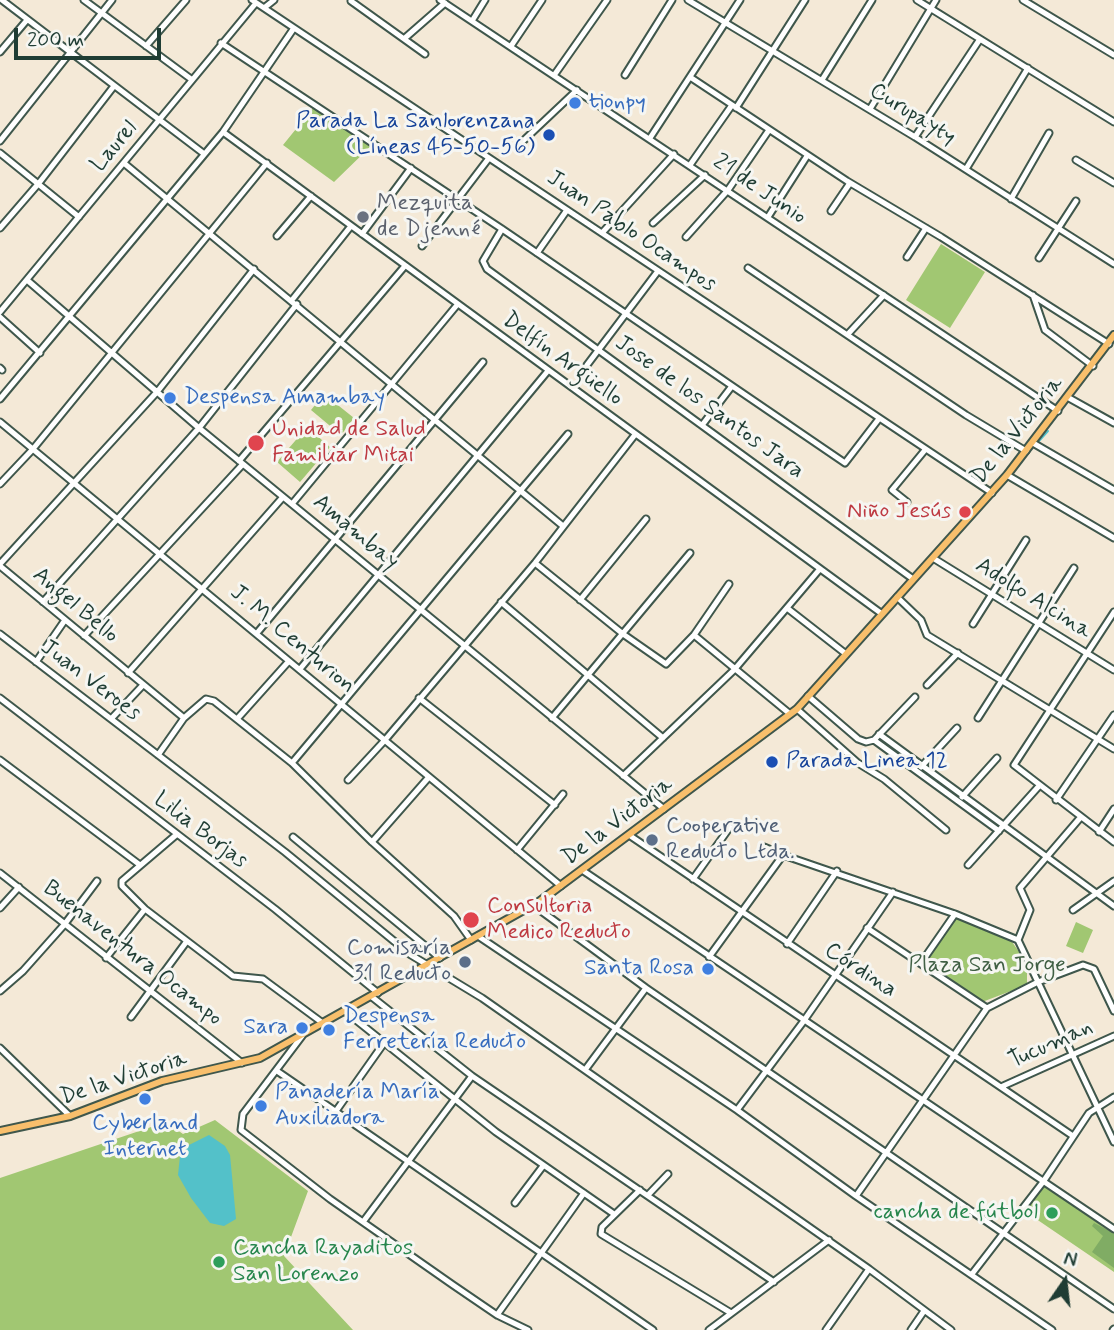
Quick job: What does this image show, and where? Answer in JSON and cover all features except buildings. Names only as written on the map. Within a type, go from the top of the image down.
[{"type":"main road","name":"De la Victoria","points":[[3,1131],[70,1116],[162,1081],[242,1063],[289,1047],[302,1036],[533,905],[561,886],[797,709],[992,493],[1069,398],[1114,335]]},
{"type":"street","points":[[2,0],[203,153]]},
{"type":"street","points":[[84,0],[191,79]]},
{"type":"street","points":[[0,141],[72,54],[112,0]]},
{"type":"street","points":[[146,46],[186,0]]},
{"type":"street","points":[[264,8],[274,0]]},
{"type":"street","points":[[472,21],[485,0]]},
{"type":"street","points":[[511,46],[542,0]]},
{"type":"street","points":[[555,74],[607,0]]},
{"type":"street","points":[[625,75],[673,0]]},
{"type":"street","name":"Curupayty","points":[[688,0],[870,109],[1114,264]]},
{"type":"street","points":[[650,138],[740,0]]},
{"type":"street","points":[[690,165],[734,107],[805,0]]},
{"type":"street","points":[[822,80],[872,0]]},
{"type":"street","points":[[917,0],[1114,121]]},
{"type":"street","points":[[870,109],[936,0]]},
{"type":"street","points":[[1023,0],[1114,55]]},
{"type":"street","name":"Juan Pablo Ocampos","points":[[254,1],[878,420],[992,493]]},
{"type":"street","name":"Laurel","points":[[0,315],[27,279],[125,164],[254,1]]},
{"type":"street","points":[[351,1],[425,54]]},
{"type":"street","points":[[405,38],[442,1]]},
{"type":"street","name":"21 de Junio","points":[[442,1],[1058,411]]},
{"type":"street","points":[[0,52],[27,20]]},
{"type":"street","points":[[0,399],[223,132],[266,73],[294,28]]},
{"type":"street","points":[[915,137],[980,39]]},
{"type":"street","points":[[221,43],[457,198],[845,463],[878,420]]},
{"type":"street","points":[[965,169],[1028,68]]},
{"type":"street","points":[[690,77],[807,156],[1109,344]]},
{"type":"street","points":[[0,228],[39,183],[114,86]]},
{"type":"street","points":[[523,141],[577,90]]},
{"type":"street","points":[[686,237],[728,190],[769,130]]},
{"type":"street","name":"Delfín Argüello","points":[[223,132],[634,436],[881,614]]},
{"type":"street","points":[[1012,199],[1049,133]]},
{"type":"street","points":[[0,153],[79,217]]},
{"type":"street","points":[[602,233],[674,154]]},
{"type":"street","points":[[768,217],[807,156]]},
{"type":"street","points":[[422,246],[489,158]]},
{"type":"street","points":[[1076,160],[1114,183]]},
{"type":"street","points":[[0,484],[33,449],[267,163]]},
{"type":"street","points":[[125,164],[564,526]]},
{"type":"street","points":[[362,234],[411,169]]},
{"type":"street","points":[[653,223],[705,175]]},
{"type":"street","points":[[831,211],[850,183]]},
{"type":"street","points":[[277,236],[311,196]]},
{"type":"street","points":[[1039,258],[1076,201]]},
{"type":"street","points":[[537,253],[567,210]]},
{"type":"street","points":[[43,602],[199,428],[351,226]]},
{"type":"street","points":[[907,257],[926,228]]},
{"type":"street","name":"Jose de los Santos Jara","points":[[502,229],[485,255],[484,265],[913,579]]},
{"type":"street","points":[[85,636],[241,462],[404,267]]},
{"type":"street","points":[[748,268],[966,415],[1026,451]]},
{"type":"street","points":[[0,565],[157,392],[254,269]]},
{"type":"street","points":[[587,365],[658,271]]},
{"type":"street","name":"Amambay","points":[[27,279],[199,428],[664,809]]},
{"type":"street","points":[[848,334],[884,295]]},
{"type":"street","points":[[1033,295],[1046,332],[1093,366]]},
{"type":"street","points":[[292,504],[457,305]]},
{"type":"street","points":[[0,315],[40,353]]},
{"type":"street","points":[[257,633],[483,362]]},
{"type":"street","points":[[300,669],[547,372]]},
{"type":"street","points":[[703,424],[732,386]]},
{"type":"street","points":[[1069,398],[1114,423]]},
{"type":"street","name":"J. M. Centurion","points":[[0,422],[561,886]]},
{"type":"street","points":[[292,763],[422,612],[568,434]]},
{"type":"street","points":[[348,780],[534,563],[634,436]]},
{"type":"street","points":[[1033,443],[1114,490]]},
{"type":"street","points":[[907,502],[892,489],[925,450]]},
{"type":"street","points":[[1007,475],[1114,538]]},
{"type":"street","points":[[128,673],[283,497]]},
{"type":"street","points":[[580,600],[646,519]]},
{"type":"street","points":[[973,624],[1026,540]]},
{"type":"street","points":[[552,718],[690,553]]},
{"type":"street","name":"Adolfo Alcina","points":[[933,558],[1114,670]]},
{"type":"street","points":[[534,563],[623,634],[666,664],[694,635],[729,584]]},
{"type":"street","name":"Angel Bello","points":[[0,565],[184,718]]},
{"type":"street","points":[[978,718],[1074,568]]},
{"type":"street","points":[[623,776],[734,670],[819,570]]},
{"type":"street","points":[[897,597],[920,620],[927,635],[1114,749]]},
{"type":"street","points":[[501,602],[663,738]]},
{"type":"street","points":[[788,608],[846,654]]},
{"type":"street","points":[[1114,612],[1014,765],[1056,800],[1114,842]]},
{"type":"street","points":[[36,662],[65,620]]},
{"type":"street","name":"Juan Veroes","points":[[0,634],[427,966],[482,998],[829,1240],[951,1330]]},
{"type":"street","points":[[694,635],[790,714]]},
{"type":"street","points":[[927,685],[958,653]]},
{"type":"street","points":[[237,719],[289,661]]},
{"type":"street","points":[[111,719],[143,685]]},
{"type":"street","points":[[808,696],[858,740],[866,743],[874,740],[915,697]]},
{"type":"street","name":"Lilia Borjas","points":[[0,698],[284,917],[472,1076],[774,1282]]},
{"type":"street","points":[[419,698],[555,805]]},
{"type":"street","points":[[158,755],[184,718],[206,699],[237,719],[292,763],[372,842],[453,915],[471,940]]},
{"type":"street","points":[[797,709],[858,763],[884,779],[946,830]]},
{"type":"street","points":[[1056,800],[1114,715]]},
{"type":"street","points":[[917,771],[957,728]]},
{"type":"street","points":[[879,734],[963,796],[1002,829]]},
{"type":"street","points":[[874,740],[958,801],[1048,859],[1114,906]]},
{"type":"street","points":[[958,801],[998,758]]},
{"type":"street","points":[[0,760],[140,865]]},
{"type":"street","points":[[372,842],[429,777]]},
{"type":"street","points":[[968,865],[1039,786]]},
{"type":"street","points":[[517,850],[563,794]]},
{"type":"street","points":[[1098,832],[1114,809]]},
{"type":"street","points":[[1018,940],[1030,910],[1020,888],[1048,859],[1080,818]]},
{"type":"street","points":[[693,879],[730,827]]},
{"type":"street","points":[[176,835],[121,883],[145,909],[233,976],[263,979],[324,1024]]},
{"type":"street","name":"Córdina","points":[[629,835],[787,944],[1003,1086],[1073,1136]]},
{"type":"street","points":[[293,837],[440,958]]},
{"type":"street","points":[[764,847],[893,891],[1018,940],[1114,1142]]},
{"type":"street","points":[[709,957],[783,855]]},
{"type":"street","points":[[582,870],[1114,1229]]},
{"type":"street","points":[[787,944],[837,871]]},
{"type":"street","name":"Buenaventura Ocampo","points":[[0,873],[242,1063]]},
{"type":"street","points":[[0,991],[23,971],[64,925],[97,881]]},
{"type":"street","points":[[1073,910],[1114,881]]},
{"type":"street","points":[[0,908],[19,887]]},
{"type":"street","points":[[737,1110],[803,1021],[893,891]]},
{"type":"street","points":[[533,905],[646,988],[1114,1309]]},
{"type":"street","points":[[106,958],[145,909]]},
{"type":"street","points":[[921,963],[955,914]]},
{"type":"street","points":[[867,928],[987,1008]]},
{"type":"street","points":[[478,936],[737,1110],[856,1196],[1052,1330]]},
{"type":"street","points":[[131,1017],[187,941]]},
{"type":"street","points":[[856,1196],[987,1008],[1038,982],[1090,965],[1114,1011]]},
{"type":"street","points":[[585,1070],[646,988]]},
{"type":"street","points":[[346,1012],[542,1166],[614,1214]]},
{"type":"street","name":"Tucuman","points":[[1003,1086],[1114,1036]]},
{"type":"street","points":[[336,1111],[384,1043]]},
{"type":"street","points":[[289,1047],[277,1071],[243,1114],[241,1130],[363,1222],[497,1315],[528,1330]]},
{"type":"street","points":[[0,1048],[70,1116]]},
{"type":"street","points":[[277,1071],[653,1330]]},
{"type":"street","points":[[363,1222],[472,1076]]},
{"type":"street","points":[[972,1274],[1044,1182],[1073,1136],[1097,1106],[1114,1097]]},
{"type":"street","points":[[0,1122],[3,1131]]},
{"type":"street","points":[[515,1203],[542,1166]]},
{"type":"street","points":[[648,1195],[668,1174]]},
{"type":"street","points":[[640,1190],[602,1227],[603,1236],[652,1263],[731,1313]]},
{"type":"street","points":[[497,1315],[584,1194]]},
{"type":"street","points":[[709,1330],[829,1240]]},
{"type":"street","points":[[826,1330],[869,1269]]},
{"type":"street","points":[[911,1330],[924,1311]]},
{"type":"green space","points":[[313,108],[371,146],[334,182],[283,145]]},
{"type":"green space","points":[[941,244],[985,272],[950,328],[906,300]]},
{"type":"green space","points":[[324,394],[354,418],[341,435],[311,410]]},
{"type":"green space","points":[[307,427],[330,447],[300,482],[277,462]]},
{"type":"green space","name":"Plaza San Jorge","points":[[957,917],[1010,939],[1027,963],[1027,985],[982,1002],[926,961]]},
{"type":"green space","points":[[1076,922],[1093,930],[1083,953],[1066,946]]},
{"type":"green space","points":[[215,1120],[308,1191],[284,1256],[353,1330],[0,1330],[0,1178],[166,1122],[183,1134]]},
{"type":"green space","points":[[1043,1184],[1109,1231],[1114,1230],[1114,1272],[1023,1210]]},
{"type":"green space","points":[[1094,1223],[1114,1233],[1114,1268],[1092,1252],[1103,1236],[1092,1226]]},
{"type":"water","points":[[209,1135],[225,1146],[230,1155],[236,1219],[224,1226],[210,1223],[178,1175],[180,1156],[189,1145]]},
{"type":"waterway","points":[[1039,441],[1048,431]]},
{"type":"place","name":"tionpy","points":[[575,103]]},
{"type":"place","name":"Parada La Sanlorenzana (Líneas 45-50-56)","points":[[549,135]]},
{"type":"place","name":"Mezquita de Djenné","points":[[363,217]]},
{"type":"place","name":"Despensa Amambay","points":[[170,398]]},
{"type":"place","name":"Unidad de Salud Familiar Mitai","points":[[256,443]]},
{"type":"place","name":"Niño Jesús","points":[[965,512]]},
{"type":"place","name":"Parada Linea 12","points":[[772,762]]},
{"type":"place","name":"Cooperative Reducto Ltda.","points":[[652,840]]},
{"type":"place","name":"Consultoria Medico Reducto","points":[[471,920]]},
{"type":"place","name":"Comisaría 31 Reducto","points":[[465,962]]},
{"type":"place","name":"Santa Rosa","points":[[708,969]]},
{"type":"place","name":"Sara","points":[[302,1028]]},
{"type":"place","name":"Despensa Ferretería Reducto","points":[[329,1030]]},
{"type":"place","name":"Cyberland Internet","points":[[145,1099]]},
{"type":"place","name":"Panadería María Auxiliadora","points":[[261,1106]]},
{"type":"place","name":"cancha de fútbol","points":[[1052,1213]]},
{"type":"place","name":"Cancha Rayaditos San Lorenzo","points":[[219,1262]]}]
